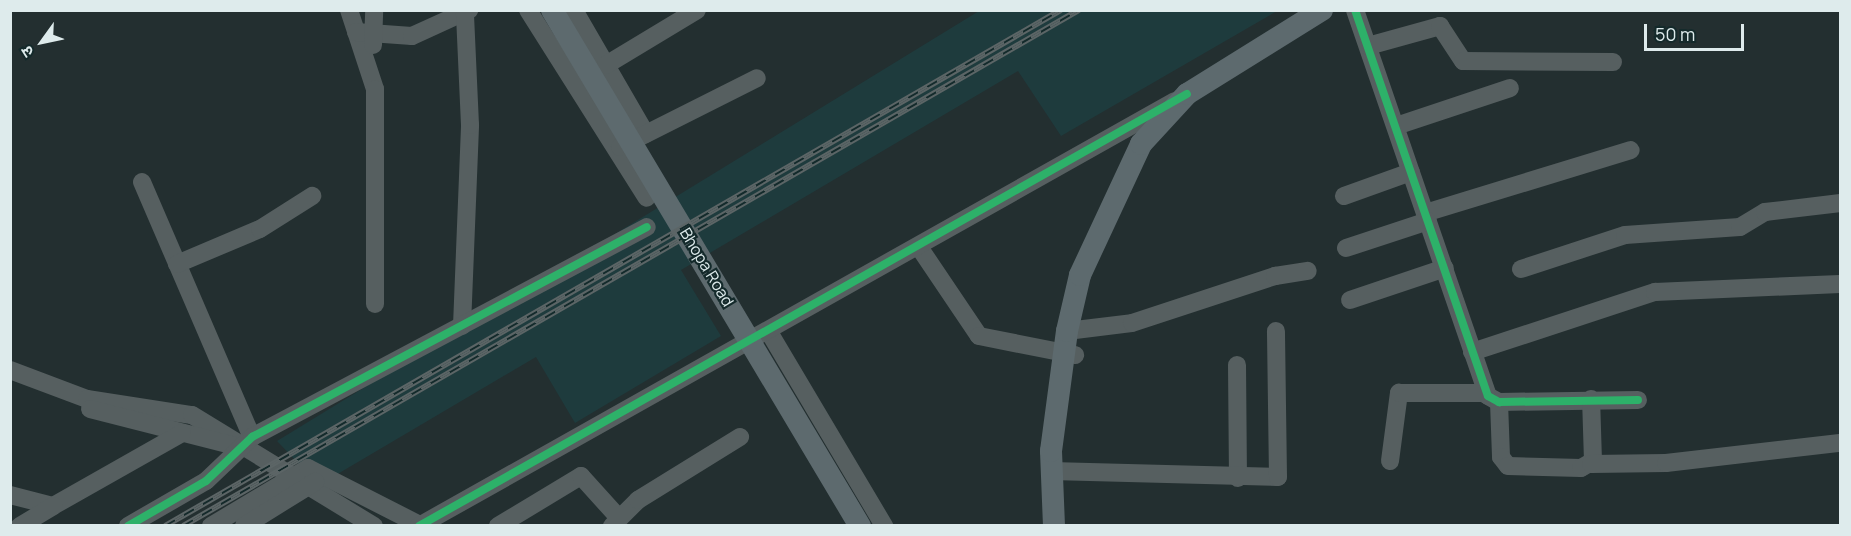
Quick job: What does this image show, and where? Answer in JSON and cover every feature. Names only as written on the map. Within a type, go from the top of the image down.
[{"type":"main road","name":"Bhopa Road","points":[[552,10],[860,525]]},
{"type":"main road","points":[[1054,525],[1057,471],[1071,342],[1092,279],[1089,266],[1141,144],[1187,94],[1322,10]]},
{"type":"main road","points":[[1057,471],[1065,525]]},
{"type":"street","points":[[349,10],[364,34],[375,89],[375,304]]},
{"type":"street","points":[[364,34],[374,10]]},
{"type":"street","points":[[528,10],[647,198]]},
{"type":"street","points":[[574,10],[646,134]]},
{"type":"street","points":[[606,65],[697,10]]},
{"type":"street","points":[[1355,10],[1472,352],[1492,398],[1501,457],[1508,466],[1666,463],[1840,443]]},
{"type":"street","points":[[364,34],[412,36],[467,12],[470,125],[462,326]]},
{"type":"street","points":[[1368,46],[1440,26],[1463,61],[1613,62]]},
{"type":"street","points":[[616,149],[757,78]]},
{"type":"street","points":[[1396,126],[1510,88]]},
{"type":"street","points":[[212,525],[308,468],[330,475],[343,487],[419,525],[769,332],[1187,94]]},
{"type":"street","points":[[1346,248],[1426,217],[1631,150]]},
{"type":"street","points":[[1344,196],[1411,172]]},
{"type":"street","points":[[142,182],[177,264],[245,442]]},
{"type":"street","points":[[177,264],[260,229],[312,196]]},
{"type":"street","points":[[1521,269],[1633,233],[1740,227],[1765,212],[1840,203]]},
{"type":"street","points":[[128,525],[206,481],[245,442],[647,227]]},
{"type":"street","points":[[919,247],[979,336],[1071,342],[1260,281],[1308,271]]},
{"type":"street","points":[[1350,300],[1445,268]]},
{"type":"street","points":[[1472,352],[1655,292],[1840,284]]},
{"type":"street","points":[[1057,471],[1238,478],[1280,475],[1276,331]]},
{"type":"street","points":[[769,332],[884,525]]},
{"type":"street","points":[[1237,364],[1238,478]]},
{"type":"street","points":[[10,370],[54,390],[201,419],[374,525]]},
{"type":"street","points":[[10,382],[47,399],[182,433],[245,442]]},
{"type":"street","points":[[1390,461],[1399,393],[1492,398],[1638,400]]},
{"type":"street","points":[[1591,399],[1591,464]]},
{"type":"street","points":[[20,525],[182,433]]},
{"type":"street","points":[[498,525],[581,476],[615,521],[740,437]]},
{"type":"street","points":[[244,525],[296,491],[330,475]]},
{"type":"street","points":[[296,491],[357,525]]},
{"type":"street","points":[[10,495],[53,506]]},
{"type":"shaded area","points":[[979,11],[1277,11],[1061,136],[1018,71],[681,270],[721,336],[575,423],[536,357],[319,485],[277,441]]},
{"type":"railway","points":[[165,526],[1061,10]]},
{"type":"railway","points":[[183,526],[1079,10]]},
{"type":"cycle path","points":[[1355,10],[1488,396],[1499,402],[1638,400]]},
{"type":"cycle path","points":[[419,526],[1187,94]]},
{"type":"cycle path","points":[[128,526],[206,481],[252,437],[647,227]]}]
